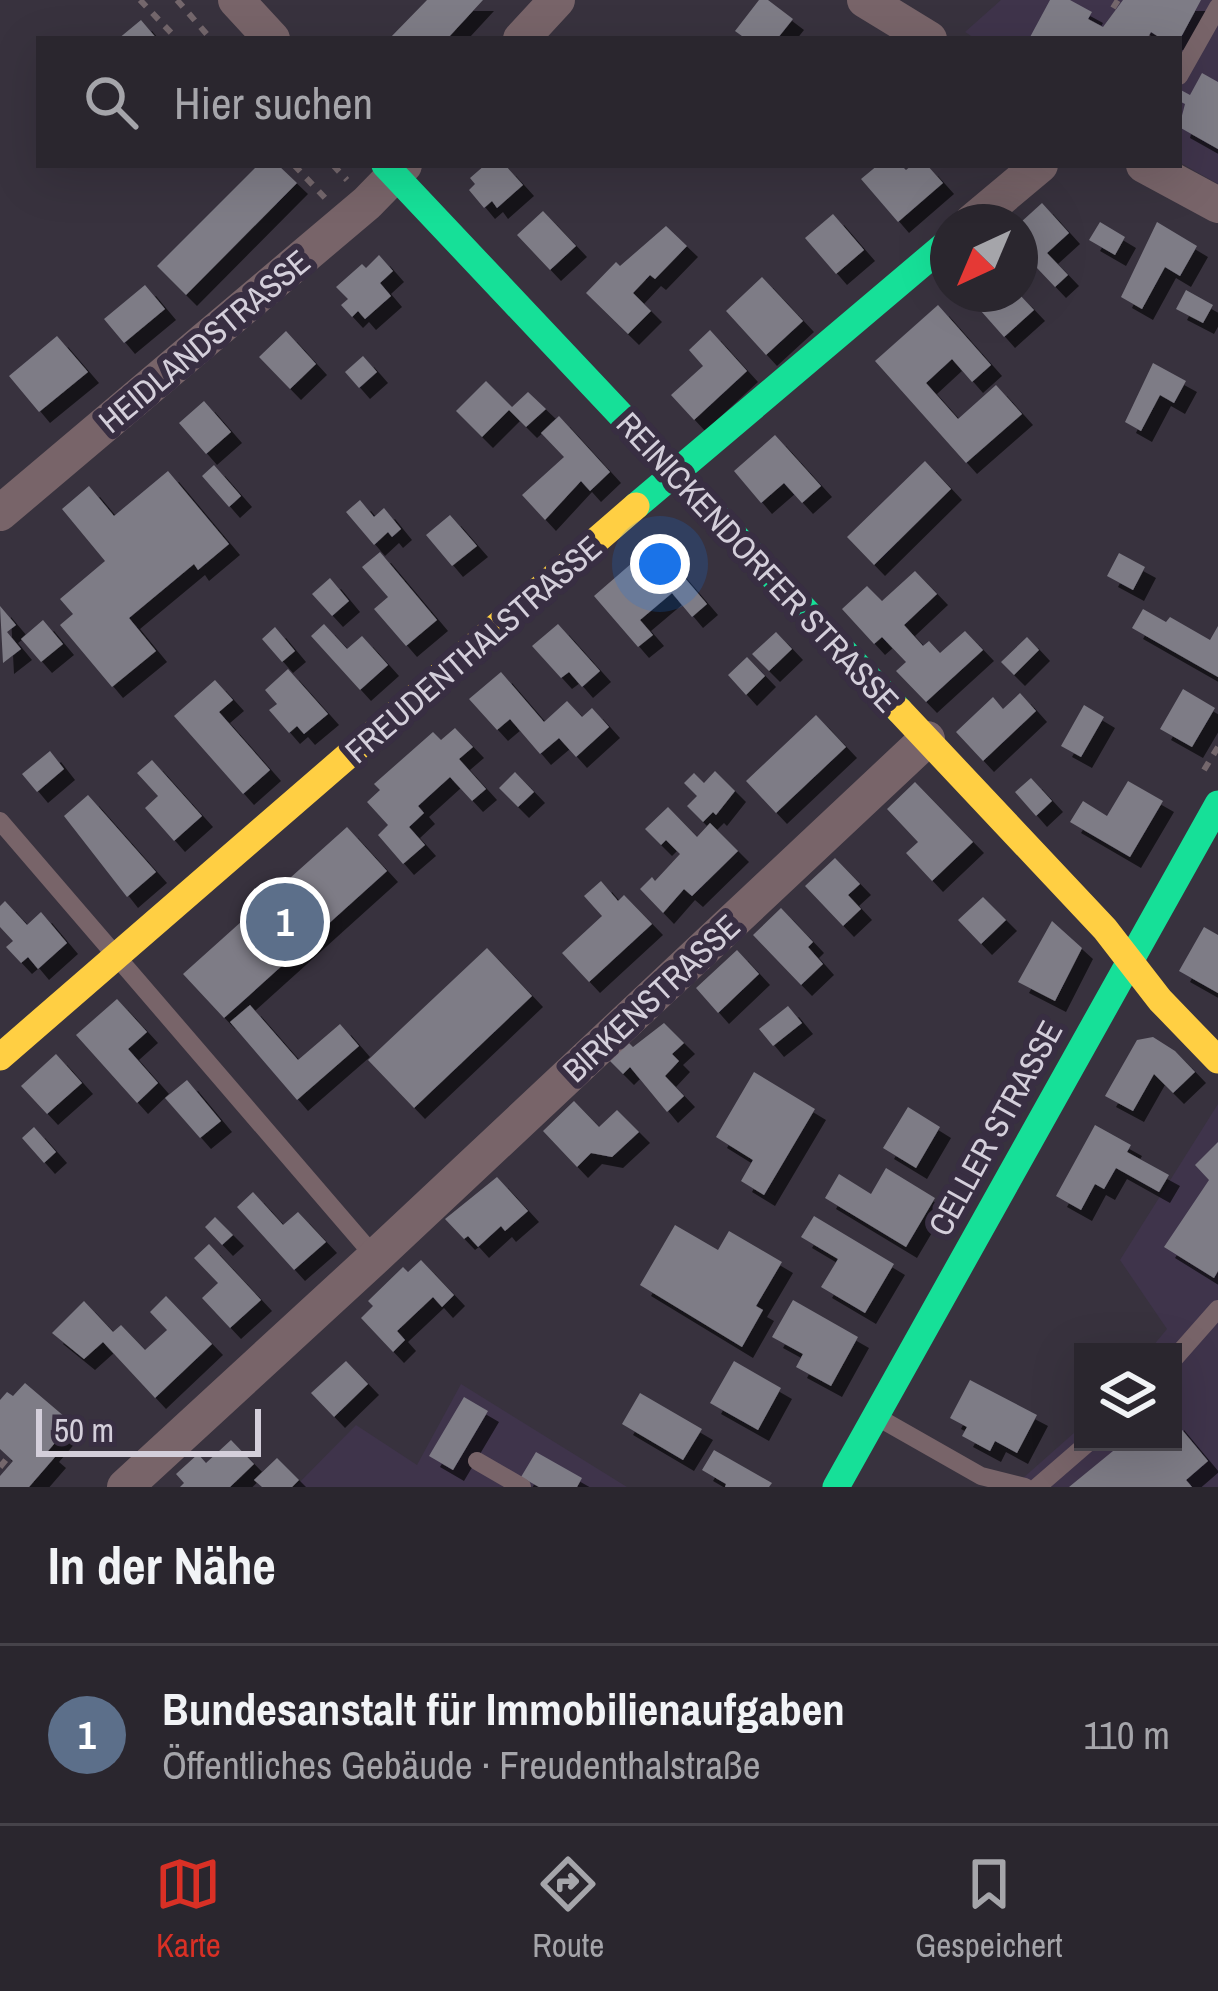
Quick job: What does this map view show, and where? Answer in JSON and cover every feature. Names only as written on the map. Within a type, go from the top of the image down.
[{"type":"street","points":[[236,0],[269,36]]},
{"type":"street","points":[[523,36],[557,0]]},
{"type":"street","points":[[865,0],[924,36]]},
{"type":"street","points":[[993,204],[1036,168]]},
{"type":"street","points":[[1150,168],[1218,205]]},
{"type":"street","name":"HEIDLANDSTRASSE","points":[[8,492],[346,220],[394,169]]},
{"type":"street","name":"REINICKENDORFER STRASSE","points":[[394,169],[927,739],[1218,1060]]},
{"type":"street","name":"FREUDENTHALSTRASSE","points":[[0,1057],[930,257]]},
{"type":"street","name":"BIRKENSTRASSE","points":[[124,1487],[927,739]]},
{"type":"street","name":"CELLER STRASSE","points":[[836,1487],[1218,804]]},
{"type":"lane","points":[[1182,71],[1218,7]]},
{"type":"lane","points":[[0,821],[375,1257]]},
{"type":"lane","points":[[1182,1350],[1218,1310]]},
{"type":"lane","points":[[876,1416],[981,1476],[1025,1487]]},
{"type":"lane","points":[[1037,1487],[1079,1451]]},
{"type":"lane","points":[[477,1461],[522,1487]]},
{"type":"path","points":[[140,0],[174,36]]},
{"type":"path","points":[[177,0],[208,36]]},
{"type":"path","points":[[297,168],[346,220]]},
{"type":"path","points":[[0,1467],[9,1456]]},
{"type":"shaded area","points":[[1001,0],[1218,0],[1218,184],[1182,164],[1182,36],[971,36],[965,32]]},
{"type":"shaded area","points":[[1218,1104],[1218,1487],[1013,1487],[1074,1433],[1074,1451],[1182,1451],[1182,1343],[1155,1343],[1167,1329],[1120,1260]]},
{"type":"shaded area","points":[[461,1384],[627,1487],[295,1487],[356,1425],[417,1465]]},
{"type":"building","points":[[427,0],[483,0],[450,36],[392,36]]},
{"type":"building","points":[[759,0],[768,0],[793,19],[779,36],[742,36],[735,31]]},
{"type":"building","points":[[1050,0],[1070,0],[1092,12],[1088,19],[1103,27],[1123,0],[1201,0],[1182,36],[1151,32],[1149,36],[1031,36]]},
{"type":"building","points":[[141,20],[154,36],[122,36]]},
{"type":"building","points":[[1202,73],[1218,82],[1218,149],[1182,129],[1182,91],[1190,95]]},
{"type":"building","points":[[255,168],[281,168],[297,183],[186,295],[157,266]]},
{"type":"building","points":[[482,168],[508,168],[523,185],[497,208],[492,201],[484,208],[469,190],[475,184],[470,178]]},
{"type":"building","points":[[874,168],[930,168],[943,183],[898,222],[861,179]]},
{"type":"building","points":[[1042,203],[1069,233],[1047,253],[1068,275],[1055,287],[1038,269],[1038,207]]},
{"type":"building","points":[[543,211],[576,246],[550,270],[517,235]]},
{"type":"building","points":[[833,214],[864,250],[836,274],[805,238]]},
{"type":"building","points":[[1100,222],[1125,237],[1115,255],[1089,240]]},
{"type":"building","points":[[1157,222],[1197,246],[1180,276],[1165,267],[1142,309],[1121,297]]},
{"type":"building","points":[[666,226],[687,246],[655,279],[650,275],[633,293],[651,311],[628,334],[586,293],[616,262],[620,266]]},
{"type":"building","points":[[379,255],[393,271],[380,283],[391,296],[365,319],[358,311],[352,317],[341,305],[348,299],[336,287]]},
{"type":"building","points":[[762,277],[803,321],[766,355],[726,311]]},
{"type":"building","points":[[145,285],[165,309],[124,343],[104,319]]},
{"type":"building","points":[[1186,290],[1213,305],[1203,323],[1176,309]]},
{"type":"building","points":[[930,312],[944,312],[991,365],[972,382],[952,359],[926,383],[958,419],[996,385],[1022,414],[966,463],[875,361]]},
{"type":"building","points":[[982,312],[1032,312],[1004,337]]},
{"type":"building","points":[[710,330],[747,371],[694,420],[671,395],[703,366],[689,350]]},
{"type":"building","points":[[286,331],[316,364],[290,389],[259,357]]},
{"type":"building","points":[[57,336],[88,372],[39,412],[9,376]]},
{"type":"building","points":[[363,356],[377,372],[359,388],[345,372]]},
{"type":"building","points":[[1153,363],[1186,381],[1174,403],[1160,395],[1141,431],[1125,422]]},
{"type":"building","points":[[486,381],[512,407],[528,392],[546,409],[526,427],[509,410],[482,437],[456,411]]},
{"type":"building","points":[[204,401],[231,432],[206,454],[179,423]]},
{"type":"building","points":[[559,416],[610,472],[590,491],[581,481],[545,520],[522,495],[564,457],[541,433]]},
{"type":"building","points":[[775,435],[821,486],[802,503],[784,483],[761,503],[734,471]]},
{"type":"building","points":[[925,461],[951,489],[874,565],[847,537]]},
{"type":"building","points":[[214,465],[241,496],[229,507],[202,476]]},
{"type":"building","points":[[168,471],[229,544],[198,570],[194,564],[129,618],[156,651],[112,687],[60,625],[73,614],[60,599],[105,561],[62,509],[89,486],[114,516]]},
{"type":"building","points":[[360,500],[374,517],[384,508],[401,529],[392,537],[388,532],[374,545],[346,512]]},
{"type":"building","points":[[450,515],[477,546],[452,566],[426,535]]},
{"type":"building","points":[[655,543],[707,604],[692,617],[672,593],[640,620],[653,635],[638,647],[594,596]]},
{"type":"building","points":[[380,552],[437,620],[406,646],[374,609],[388,597],[362,567]]},
{"type":"building","points":[[1119,553],[1145,567],[1133,590],[1107,576]]},
{"type":"building","points":[[915,571],[937,594],[904,625],[923,646],[929,641],[940,653],[965,631],[983,650],[926,702],[896,671],[906,662],[882,637],[874,644],[842,609],[867,586],[882,601]]},
{"type":"building","points":[[330,578],[349,601],[332,616],[312,594]]},
{"type":"building","points":[[0,606],[16,625],[7,632],[21,649],[3,663]]},
{"type":"building","points":[[1143,609],[1166,622],[1170,617],[1210,640],[1218,626],[1218,677],[1132,628]]},
{"type":"building","points":[[43,620],[63,644],[41,662],[21,639]]},
{"type":"building","points":[[324,624],[347,649],[362,636],[388,665],[360,690],[311,636]]},
{"type":"building","points":[[558,624],[600,671],[582,687],[569,672],[561,678],[532,646]]},
{"type":"building","points":[[275,627],[295,651],[282,662],[262,639]]},
{"type":"building","points":[[776,632],[792,649],[769,671],[752,654]]},
{"type":"building","points":[[1027,637],[1039,650],[1014,675],[1001,662]]},
{"type":"building","points":[[747,657],[765,676],[746,695],[728,675]]},
{"type":"building","points":[[288,669],[328,714],[304,734],[297,726],[289,733],[269,710],[277,704],[265,690]]},
{"type":"building","points":[[501,672],[544,722],[567,701],[582,717],[592,708],[609,727],[576,757],[559,738],[540,754],[510,719],[497,730],[469,699]]},
{"type":"building","points":[[215,680],[233,700],[219,712],[270,770],[243,794],[174,716]]},
{"type":"building","points":[[1183,689],[1215,708],[1192,747],[1160,729]]},
{"type":"building","points":[[1020,693],[1036,711],[983,761],[956,732],[993,697],[1003,709]]},
{"type":"building","points":[[1084,705],[1104,717],[1081,757],[1061,746]]},
{"type":"building","points":[[816,715],[846,747],[776,813],[746,781]]},
{"type":"building","points":[[455,728],[473,747],[459,759],[486,789],[472,801],[450,777],[418,806],[424,813],[409,827],[425,845],[403,864],[378,835],[388,825],[367,802],[380,790],[374,784],[433,732],[441,740]]},
{"type":"building","points":[[50,751],[64,769],[37,792],[22,774]]},
{"type":"building","points":[[152,760],[202,816],[174,841],[145,808],[158,796],[137,773]]},
{"type":"building","points":[[715,771],[735,791],[716,815],[713,812],[703,822],[687,806],[697,796],[684,783],[694,773],[704,783]]},
{"type":"building","points":[[515,772],[534,792],[518,807],[499,788]]},
{"type":"building","points":[[1031,778],[1052,801],[1036,816],[1015,792]]},
{"type":"building","points":[[1128,781],[1163,801],[1130,857],[1070,822],[1083,801],[1107,816]]},
{"type":"building","points":[[915,782],[973,842],[932,881],[906,853],[918,842],[887,809]]},
{"type":"building","points":[[88,795],[156,872],[127,897],[64,816]]},
{"type":"building","points":[[668,807],[697,837],[710,823],[738,851],[692,896],[684,889],[663,913],[640,889],[652,877],[655,881],[680,854],[666,840],[661,845],[645,829]]},
{"type":"building","points":[[347,827],[387,871],[224,1018],[183,974]]},
{"type":"building","points":[[835,858],[860,884],[848,895],[861,909],[843,926],[805,886]]},
{"type":"building","points":[[601,881],[618,901],[624,895],[652,924],[589,982],[562,953],[602,916],[584,896]]},
{"type":"building","points":[[983,897],[1006,920],[981,944],[958,920]]},
{"type":"building","points":[[5,901],[27,925],[41,912],[67,943],[38,969],[28,957],[21,963],[6,947],[13,941],[0,927],[0,906]]},
{"type":"building","points":[[781,908],[813,942],[808,947],[823,964],[801,985],[753,935]]},
{"type":"building","points":[[1052,921],[1082,948],[1055,1001],[1018,982]]},
{"type":"building","points":[[1204,927],[1218,935],[1218,993],[1179,971]]},
{"type":"building","points":[[487,948],[532,996],[414,1108],[368,1060]]},
{"type":"building","points":[[737,950],[759,974],[718,1013],[696,988]]},
{"type":"building","points":[[117,999],[147,1032],[128,1049],[158,1083],[137,1103],[76,1035]]},
{"type":"building","points":[[250,1005],[298,1060],[340,1024],[359,1046],[297,1100],[230,1022]]},
{"type":"building","points":[[788,1006],[802,1023],[773,1046],[759,1029]]},
{"type":"building","points":[[664,1023],[684,1043],[672,1054],[679,1061],[665,1076],[684,1096],[667,1112],[630,1067],[623,1074],[609,1060],[628,1042],[633,1047]]},
{"type":"building","points":[[1153,1037],[1195,1072],[1173,1093],[1154,1074],[1133,1111],[1105,1096],[1137,1040]]},
{"type":"building","points":[[56,1054],[82,1083],[47,1114],[21,1086]]},
{"type":"building","points":[[754,1072],[815,1109],[764,1195],[741,1181],[753,1160],[716,1137]]},
{"type":"building","points":[[187,1080],[221,1121],[200,1138],[165,1098]]},
{"type":"building","points":[[574,1101],[599,1127],[617,1110],[639,1132],[612,1157],[591,1153],[577,1167],[543,1131]]},
{"type":"building","points":[[908,1107],[940,1127],[916,1168],[883,1148]]},
{"type":"building","points":[[1095,1125],[1131,1145],[1127,1152],[1169,1175],[1159,1192],[1116,1168],[1104,1189],[1095,1184],[1081,1210],[1056,1196]]},
{"type":"building","points":[[34,1127],[56,1152],[44,1163],[22,1138]]},
{"type":"building","points":[[1218,1142],[1218,1271],[1214,1278],[1164,1247],[1209,1180],[1195,1165]]},
{"type":"building","points":[[886,1168],[935,1198],[906,1247],[825,1198],[839,1174],[871,1194]]},
{"type":"building","points":[[497,1177],[528,1211],[505,1231],[501,1226],[478,1247],[445,1219]]},
{"type":"building","points":[[253,1192],[283,1225],[298,1212],[326,1242],[294,1270],[237,1207]]},
{"type":"building","points":[[814,1216],[894,1264],[865,1313],[821,1287],[838,1259],[801,1237]]},
{"type":"building","points":[[215,1217],[233,1235],[222,1245],[205,1227]]},
{"type":"building","points":[[675,1225],[718,1250],[729,1231],[782,1262],[756,1306],[763,1310],[742,1347],[640,1285]]},
{"type":"building","points":[[209,1244],[261,1300],[230,1328],[202,1298],[218,1283],[194,1258]]},
{"type":"building","points":[[421,1260],[454,1295],[442,1307],[433,1297],[397,1331],[405,1340],[393,1352],[361,1318],[373,1306],[368,1301],[403,1267],[408,1272]]},
{"type":"building","points":[[166,1296],[212,1344],[155,1398],[103,1342],[84,1359],[52,1333],[84,1301],[113,1332],[121,1325],[145,1350],[167,1330],[150,1312]]},
{"type":"building","points":[[793,1300],[858,1337],[831,1386],[796,1367],[803,1354],[772,1337]]},
{"type":"building","points":[[346,1361],[368,1384],[334,1417],[311,1393]]},
{"type":"building","points":[[734,1361],[781,1388],[758,1430],[710,1403]]},
{"type":"building","points":[[970,1380],[1037,1415],[1017,1453],[995,1441],[990,1451],[962,1436],[967,1427],[950,1418]]},
{"type":"building","points":[[25,1383],[72,1423],[48,1451],[55,1457],[29,1487],[0,1487],[0,1476],[13,1461],[0,1449],[0,1400],[7,1392],[13,1396]]},
{"type":"building","points":[[640,1393],[702,1429],[683,1460],[622,1424]]},
{"type":"building","points":[[464,1397],[488,1411],[453,1470],[429,1456]]},
{"type":"building","points":[[1182,1430],[1208,1461],[1186,1480],[1192,1487],[1069,1487],[1113,1451],[1182,1451]]},
{"type":"building","points":[[231,1440],[254,1464],[230,1487],[180,1487],[184,1483],[176,1474],[198,1454],[206,1463]]},
{"type":"building","points":[[714,1450],[772,1483],[769,1487],[725,1487],[702,1470]]},
{"type":"building","points":[[536,1452],[582,1478],[577,1487],[539,1487],[521,1477]]},
{"type":"building","points":[[277,1458],[299,1480],[292,1487],[262,1487],[254,1480]]},
{"type":"traffic: fast","points":[[388,168],[899,710]]},
{"type":"traffic: fast","points":[[636,506],[930,257]]},
{"type":"traffic: fast","points":[[836,1487],[1218,804]]},
{"type":"traffic: slow","points":[[0,1057],[636,506]]},
{"type":"traffic: slow","points":[[899,710],[1105,929],[1160,1000],[1218,1060]]},
{"type":"place","name":"Bundesanstalt für Immobilienaufgaben","points":[[285,922]]}]
